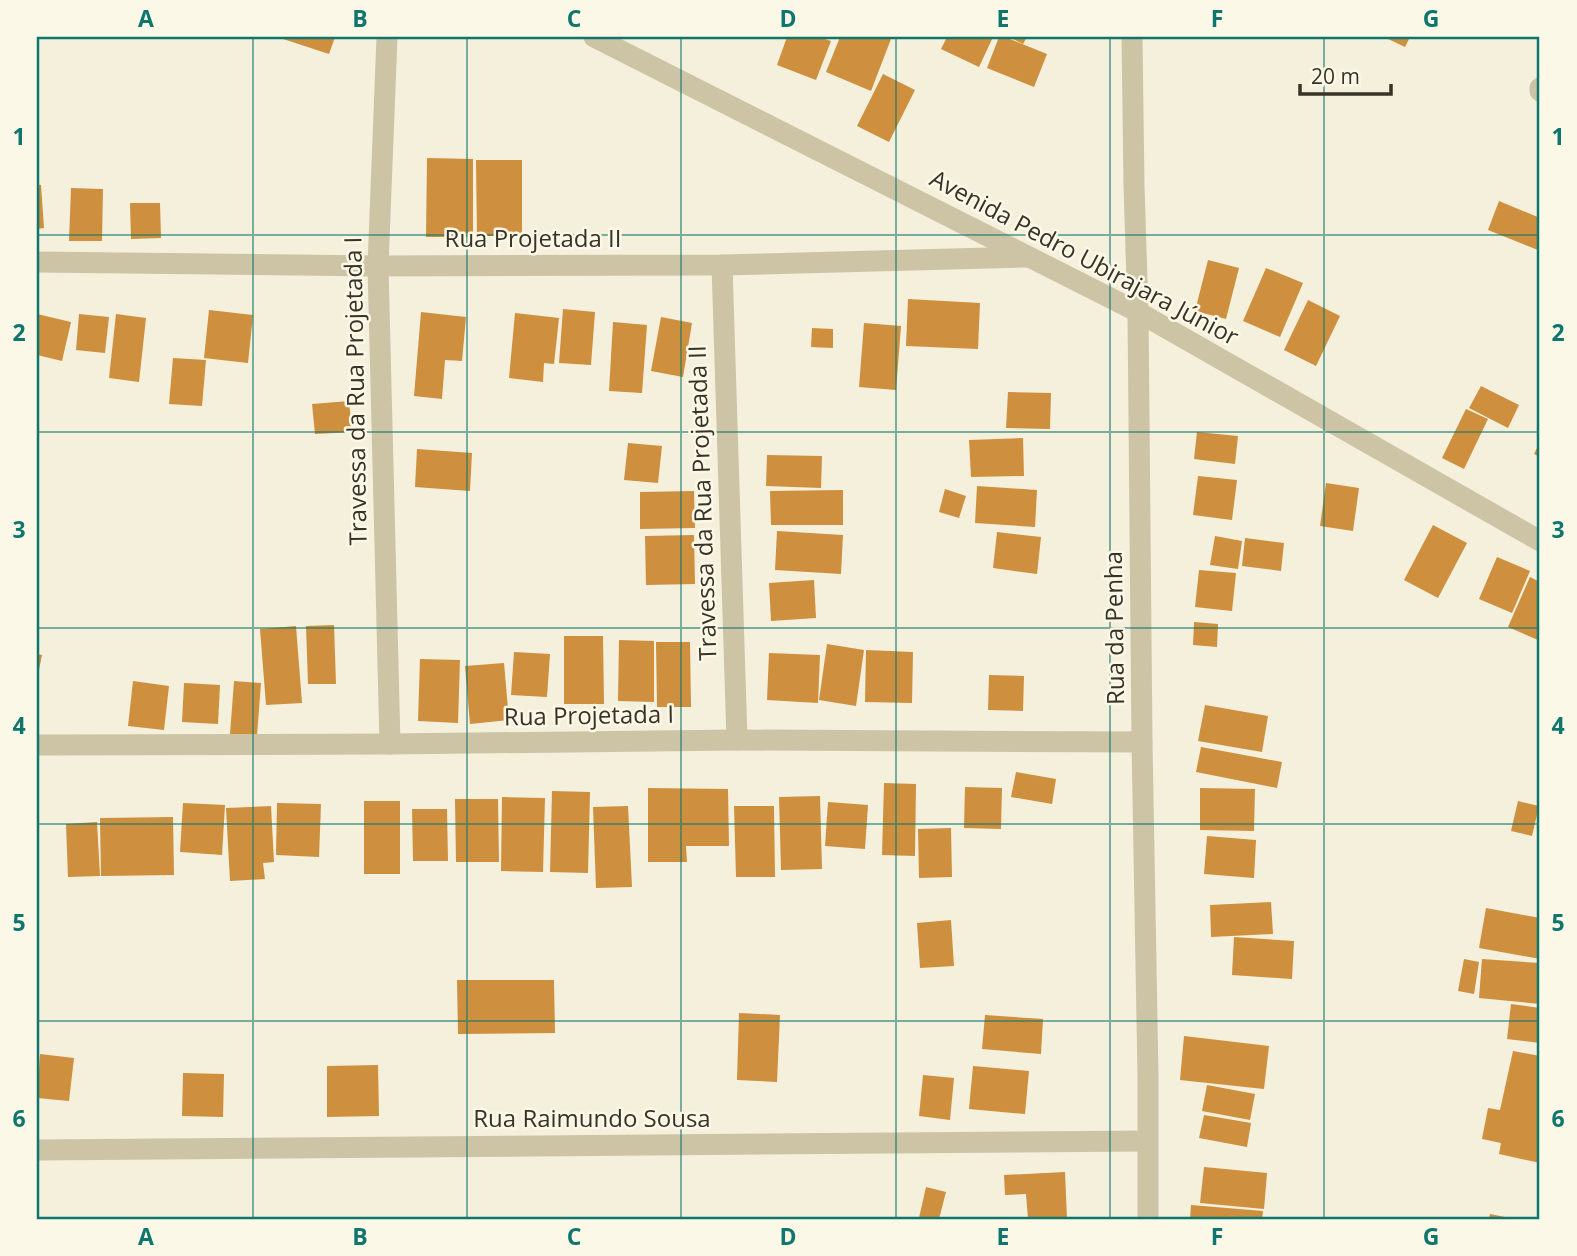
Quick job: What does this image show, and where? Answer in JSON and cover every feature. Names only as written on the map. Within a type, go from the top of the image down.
[{"type":"street","name":"Travessa da Rua Projetada I","points":[[387,37],[378,266],[390,744]]},
{"type":"street","name":"Avenida Pedro Ubirajara Júnior","points":[[594,37],[1138,312],[1540,541]]},
{"type":"street","name":"Rua da Penha","points":[[1132,37],[1133,186],[1138,312],[1148,1219]]},
{"type":"street","name":"Rua Projetada II","points":[[37,262],[378,266],[722,265],[1030,257]]},
{"type":"street","name":"Travessa da Rua Projetada II","points":[[722,265],[737,740]]},
{"type":"street","name":"Rua Projetada I","points":[[37,745],[737,740],[1142,742]]},
{"type":"street","name":"Rua Raimundo Sousa","points":[[37,1150],[1147,1141]]},
{"type":"building","points":[[277,37],[335,37],[329,54]]},
{"type":"building","points":[[787,37],[819,37],[831,41],[816,80],[777,65]]},
{"type":"building","points":[[840,37],[891,39],[871,91],[826,72]]},
{"type":"building","points":[[947,37],[993,37],[979,67],[941,49]]},
{"type":"building","points":[[999,37],[1047,54],[1034,87],[987,68]]},
{"type":"building","points":[[1009,37],[1027,37],[1023,44]]},
{"type":"building","points":[[1384,37],[1410,37],[1405,47]]},
{"type":"building","points":[[883,74],[915,90],[889,142],[857,126]]},
{"type":"building","points":[[427,158],[473,159],[473,237],[426,237]]},
{"type":"building","points":[[476,160],[522,160],[522,236],[477,236]]},
{"type":"building","points":[[37,185],[41,185],[44,228],[37,229]]},
{"type":"building","points":[[71,188],[103,189],[102,241],[69,241]]},
{"type":"building","points":[[1499,201],[1540,218],[1538,250],[1488,230]]},
{"type":"building","points":[[130,203],[160,203],[161,238],[131,239]]},
{"type":"building","points":[[1208,260],[1239,268],[1226,319],[1195,311]]},
{"type":"building","points":[[1266,268],[1303,283],[1280,337],[1243,321]]},
{"type":"building","points":[[908,299],[980,303],[978,349],[906,346]]},
{"type":"building","points":[[1308,300],[1340,316],[1316,366],[1284,350]]},
{"type":"building","points":[[563,309],[595,312],[591,365],[559,363]]},
{"type":"building","points":[[209,310],[253,315],[248,363],[204,358]]},
{"type":"building","points":[[421,312],[466,317],[462,361],[445,360],[442,399],[414,396]]},
{"type":"building","points":[[515,313],[559,318],[554,364],[544,363],[543,382],[509,378]]},
{"type":"building","points":[[37,314],[71,322],[62,361],[37,355]]},
{"type":"building","points":[[79,314],[109,317],[105,353],[76,350]]},
{"type":"building","points":[[116,314],[146,318],[139,382],[109,378]]},
{"type":"building","points":[[661,317],[692,323],[683,377],[651,371]]},
{"type":"building","points":[[613,322],[647,325],[642,393],[609,391]]},
{"type":"building","points":[[864,323],[901,326],[896,390],[859,387]]},
{"type":"building","points":[[812,328],[833,329],[833,348],[811,347]]},
{"type":"building","points":[[173,358],[206,360],[202,406],[169,404]]},
{"type":"building","points":[[1481,386],[1519,405],[1508,428],[1469,408]]},
{"type":"building","points":[[1008,392],[1051,393],[1050,429],[1006,428]]},
{"type":"building","points":[[349,401],[352,432],[315,434],[312,404]]},
{"type":"building","points":[[1466,409],[1488,419],[1464,469],[1442,458]]},
{"type":"building","points":[[1197,432],[1238,436],[1235,464],[1194,459]]},
{"type":"building","points":[[1023,438],[1024,476],[971,477],[969,440]]},
{"type":"building","points":[[1540,442],[1540,457],[1534,454]]},
{"type":"building","points":[[628,443],[662,446],[658,483],[624,480]]},
{"type":"building","points":[[417,449],[472,453],[470,491],[415,487]]},
{"type":"building","points":[[767,455],[822,456],[821,488],[766,486]]},
{"type":"building","points":[[1198,476],[1237,480],[1232,520],[1193,515]]},
{"type":"building","points":[[1326,483],[1359,488],[1353,531],[1320,526]]},
{"type":"building","points":[[977,486],[1037,490],[1035,527],[975,523]]},
{"type":"building","points":[[945,489],[966,496],[959,518],[939,512]]},
{"type":"building","points":[[843,490],[843,525],[771,525],[770,491]]},
{"type":"building","points":[[694,491],[695,528],[640,529],[640,492]]},
{"type":"building","points":[[1433,525],[1467,543],[1438,598],[1404,580]]},
{"type":"building","points":[[777,531],[843,535],[841,574],[775,570]]},
{"type":"building","points":[[997,532],[1041,537],[1037,574],[993,568]]},
{"type":"building","points":[[694,535],[695,584],[646,585],[645,536]]},
{"type":"building","points":[[1215,536],[1242,541],[1238,569],[1210,565]]},
{"type":"building","points":[[1245,538],[1284,543],[1281,571],[1242,566]]},
{"type":"building","points":[[1497,557],[1530,571],[1512,613],[1479,599]]},
{"type":"building","points":[[1199,570],[1236,573],[1232,611],[1195,607]]},
{"type":"building","points":[[1530,577],[1540,582],[1538,640],[1508,627]]},
{"type":"building","points":[[814,580],[816,618],[771,621],[769,583]]},
{"type":"building","points":[[1194,622],[1218,624],[1217,647],[1193,645]]},
{"type":"building","points":[[334,625],[336,684],[308,684],[306,626]]},
{"type":"building","points":[[296,626],[302,703],[266,705],[260,629]]},
{"type":"building","points":[[564,636],[603,636],[604,704],[564,704]]},
{"type":"building","points":[[619,640],[654,641],[654,702],[618,701]]},
{"type":"building","points":[[656,642],[690,642],[691,707],[657,707]]},
{"type":"building","points":[[827,644],[864,650],[856,706],[819,700]]},
{"type":"building","points":[[866,650],[913,652],[912,703],[865,702]]},
{"type":"building","points":[[514,652],[550,654],[547,697],[511,695]]},
{"type":"building","points":[[769,653],[820,655],[818,703],[767,700]]},
{"type":"building","points":[[37,654],[42,655],[38,675],[37,675]]},
{"type":"building","points":[[420,659],[460,660],[458,723],[418,721]]},
{"type":"building","points":[[504,663],[509,720],[470,724],[465,666]]},
{"type":"building","points":[[989,675],[1024,676],[1023,711],[988,710]]},
{"type":"building","points":[[133,681],[169,686],[164,730],[128,726]]},
{"type":"building","points":[[234,681],[261,683],[257,736],[230,734]]},
{"type":"building","points":[[184,683],[220,685],[218,724],[182,722]]},
{"type":"building","points":[[1205,705],[1268,716],[1262,752],[1198,741]]},
{"type":"building","points":[[1201,747],[1282,762],[1277,788],[1196,772]]},
{"type":"building","points":[[1016,772],[1056,779],[1052,804],[1011,797]]},
{"type":"building","points":[[884,783],[916,784],[915,856],[882,855]]},
{"type":"building","points":[[965,787],[1002,788],[1001,829],[964,828]]},
{"type":"building","points":[[648,788],[728,789],[729,846],[686,846],[687,862],[648,862]]},
{"type":"building","points":[[1200,788],[1255,789],[1254,831],[1200,830]]},
{"type":"building","points":[[552,791],[590,792],[588,873],[550,872]]},
{"type":"building","points":[[820,796],[822,869],[781,870],[779,797]]},
{"type":"building","points":[[502,797],[545,798],[543,872],[501,871]]},
{"type":"building","points":[[455,799],[498,799],[499,862],[456,862]]},
{"type":"building","points":[[364,801],[400,801],[400,874],[364,874]]},
{"type":"building","points":[[1518,801],[1539,806],[1532,836],[1511,831]]},
{"type":"building","points":[[828,802],[868,805],[865,849],[825,846]]},
{"type":"building","points":[[183,803],[225,805],[222,855],[180,852]]},
{"type":"building","points":[[277,803],[321,804],[319,857],[276,855]]},
{"type":"building","points":[[271,806],[274,862],[263,863],[265,879],[230,881],[226,808]]},
{"type":"building","points":[[628,806],[632,887],[596,888],[593,807]]},
{"type":"building","points":[[734,806],[774,806],[775,877],[736,877]]},
{"type":"building","points":[[412,809],[447,809],[448,861],[413,861]]},
{"type":"building","points":[[173,817],[174,875],[101,876],[100,818]]},
{"type":"building","points":[[97,822],[100,876],[68,877],[66,824]]},
{"type":"building","points":[[951,828],[952,877],[919,878],[918,829]]},
{"type":"building","points":[[1207,836],[1256,840],[1254,878],[1204,874]]},
{"type":"building","points":[[1271,902],[1273,934],[1211,937],[1210,905]]},
{"type":"building","points":[[1486,908],[1540,918],[1540,959],[1479,948]]},
{"type":"building","points":[[951,920],[954,966],[920,968],[917,923]]},
{"type":"building","points":[[1234,937],[1294,941],[1292,979],[1232,975]]},
{"type":"building","points":[[1464,959],[1479,962],[1474,994],[1458,991]]},
{"type":"building","points":[[1482,959],[1540,963],[1540,1004],[1479,998]]},
{"type":"building","points":[[457,980],[554,980],[555,1033],[458,1034]]},
{"type":"building","points":[[1511,1004],[1540,1008],[1540,1043],[1507,1039]]},
{"type":"building","points":[[739,1013],[780,1015],[777,1082],[737,1080]]},
{"type":"building","points":[[985,1015],[1043,1019],[1041,1054],[982,1049]]},
{"type":"building","points":[[1184,1036],[1269,1046],[1264,1089],[1180,1080]]},
{"type":"building","points":[[1513,1051],[1540,1056],[1540,1163],[1499,1154],[1501,1143],[1482,1139],[1488,1108],[1500,1110]]},
{"type":"building","points":[[40,1054],[74,1058],[69,1101],[37,1098]]},
{"type":"building","points":[[378,1065],[379,1116],[327,1117],[327,1066]]},
{"type":"building","points":[[973,1066],[1029,1071],[1025,1114],[969,1109]]},
{"type":"building","points":[[183,1073],[224,1074],[223,1117],[182,1116]]},
{"type":"building","points":[[923,1075],[954,1078],[950,1120],[919,1116]]},
{"type":"building","points":[[1207,1085],[1255,1094],[1250,1120],[1202,1111]]},
{"type":"building","points":[[1204,1115],[1251,1123],[1247,1147],[1199,1138]]},
{"type":"building","points":[[1204,1167],[1267,1173],[1264,1209],[1200,1203]]},
{"type":"building","points":[[1065,1172],[1067,1219],[1028,1219],[1026,1194],[1005,1195],[1004,1175]]},
{"type":"building","points":[[926,1187],[946,1192],[939,1219],[919,1218]]},
{"type":"building","points":[[1191,1205],[1263,1211],[1262,1219],[1190,1219]]},
{"type":"building","points":[[1490,1214],[1510,1218],[1489,1219]]}]
